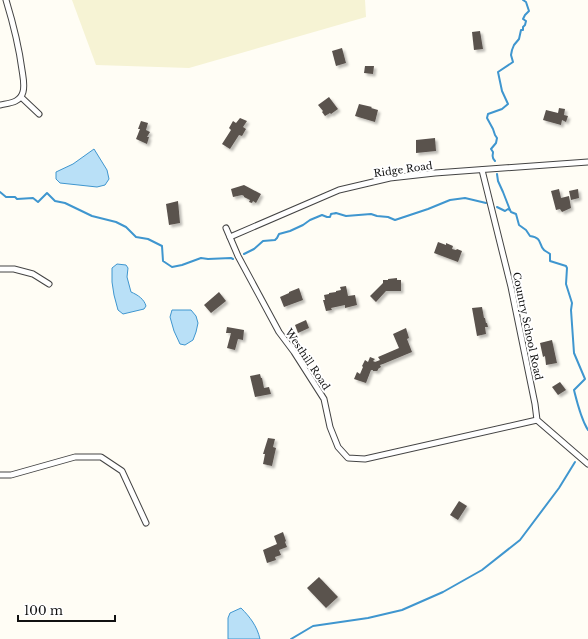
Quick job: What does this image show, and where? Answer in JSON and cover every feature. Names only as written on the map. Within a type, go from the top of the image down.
[{"type":"street","points":[[0,105],[18,100],[23,92],[24,84],[16,37],[6,0]]},
{"type":"street","points":[[21,97],[39,114]]},
{"type":"street","name":"Ridge Road","points":[[230,237],[339,190],[390,178],[435,173],[588,162]]},
{"type":"street","name":"Country School Road","points":[[482,170],[511,287],[537,420]]},
{"type":"street","name":"Westhill Road","points":[[226,228],[238,256],[279,332],[294,352],[324,399],[330,427],[338,447],[348,458],[366,459],[537,420]]},
{"type":"street","points":[[0,269],[14,269],[33,274],[49,284]]},
{"type":"street","points":[[537,420],[588,464]]},
{"type":"street","points":[[0,475],[11,475],[75,457],[101,457],[122,471],[146,523]]},
{"type":"shaded area","points":[[72,0],[365,0],[366,17],[189,68],[96,65]]},
{"type":"water","points":[[94,149],[107,170],[109,179],[105,185],[97,187],[60,183],[56,179],[56,172],[73,164]]},
{"type":"water","points":[[117,264],[126,265],[128,268],[127,277],[131,292],[144,301],[146,306],[144,309],[123,314],[118,310],[112,282],[112,268]]},
{"type":"water","points":[[172,310],[191,310],[196,316],[198,323],[193,340],[185,345],[180,344],[174,331],[170,317]]},
{"type":"water","points":[[241,608],[253,622],[260,639],[228,639],[228,618],[230,613]]},
{"type":"building","points":[[480,31],[483,49],[474,50],[472,32]]},
{"type":"building","points":[[342,48],[346,63],[336,66],[332,51]]},
{"type":"building","points":[[365,66],[374,66],[373,74],[364,73]]},
{"type":"building","points":[[329,97],[338,109],[325,116],[318,105]]},
{"type":"building","points":[[359,104],[378,110],[375,122],[355,116]]},
{"type":"building","points":[[559,108],[565,109],[564,115],[568,116],[566,122],[562,120],[561,125],[543,120],[546,110],[558,113]]},
{"type":"building","points":[[240,118],[247,121],[243,127],[246,129],[242,136],[239,135],[230,149],[222,144],[231,130],[229,128],[233,121],[236,123]]},
{"type":"building","points":[[141,121],[148,123],[146,130],[150,132],[147,137],[149,137],[147,144],[136,139]]},
{"type":"building","points":[[435,138],[436,151],[416,153],[416,140]]},
{"type":"building","points":[[244,185],[261,194],[256,203],[253,201],[252,203],[249,202],[250,200],[242,195],[233,197],[231,189]]},
{"type":"building","points":[[559,189],[561,198],[569,196],[571,208],[562,212],[560,209],[556,210],[551,191]]},
{"type":"building","points":[[578,189],[579,198],[571,200],[569,191]]},
{"type":"building","points":[[178,201],[180,223],[169,225],[166,204]]},
{"type":"building","points":[[438,242],[446,245],[446,243],[453,246],[452,249],[462,251],[458,262],[434,253]]},
{"type":"building","points":[[397,278],[397,280],[401,280],[401,291],[386,291],[376,302],[370,296],[383,283],[383,280]]},
{"type":"building","points":[[346,286],[348,296],[355,295],[357,305],[345,308],[345,305],[331,308],[332,310],[326,311],[323,300],[325,300],[324,295],[341,290],[340,287]]},
{"type":"building","points":[[299,288],[303,300],[284,307],[280,297]]},
{"type":"building","points":[[219,292],[226,301],[211,313],[204,305]]},
{"type":"building","points":[[482,307],[484,318],[488,327],[485,327],[486,334],[477,336],[472,308]]},
{"type":"building","points":[[306,320],[309,328],[298,333],[295,325]]},
{"type":"building","points":[[227,327],[244,330],[243,340],[238,339],[235,350],[227,348],[231,333],[226,333]]},
{"type":"building","points":[[406,328],[409,338],[407,339],[412,352],[380,365],[381,367],[377,371],[371,370],[366,383],[354,379],[357,372],[360,374],[365,360],[368,362],[370,357],[375,359],[373,361],[375,362],[380,360],[378,357],[399,348],[393,334]]},
{"type":"building","points":[[552,340],[557,363],[546,365],[545,356],[543,357],[540,343]]},
{"type":"building","points":[[260,374],[264,388],[269,387],[271,394],[255,397],[250,376]]},
{"type":"building","points":[[560,382],[566,390],[558,395],[552,387]]},
{"type":"building","points":[[268,438],[275,439],[273,447],[276,448],[272,466],[263,464],[265,454],[263,454]]},
{"type":"building","points":[[459,501],[467,506],[458,520],[450,515]]},
{"type":"building","points":[[283,532],[287,547],[279,550],[281,555],[275,557],[276,560],[267,563],[263,550],[277,544],[274,536]]},
{"type":"building","points":[[319,577],[338,597],[326,608],[307,588]]},
{"type":"waterway","points":[[495,161],[491,149],[496,143],[497,138],[487,118],[488,114],[502,109],[508,104],[502,91],[498,72],[513,62],[511,55],[512,50],[519,39],[521,30],[523,30],[525,25],[526,21],[523,19],[529,11],[526,2],[523,0]]},
{"type":"waterway","points":[[497,174],[498,181],[510,210]]},
{"type":"waterway","points":[[0,192],[6,197],[15,197],[17,199],[33,198],[38,202],[47,193],[55,201],[65,203],[92,216],[116,222],[126,227],[136,237],[148,239],[162,246],[163,261],[172,267],[201,258],[233,259]]},
{"type":"waterway","points":[[244,254],[254,249],[263,241],[275,240],[279,234],[290,231],[322,215],[330,217],[331,214],[336,213],[346,216],[371,214],[388,217],[395,220],[450,200],[465,198],[486,203]]},
{"type":"waterway","points":[[497,207],[505,211],[508,209],[516,214],[519,225],[526,230],[530,236],[537,238],[542,248],[550,254],[550,261],[566,266],[567,268],[566,284],[572,303],[571,310],[574,353],[585,379],[574,390],[581,416],[588,430]]},
{"type":"waterway","points":[[291,639],[313,626],[368,618],[402,610],[443,592],[482,570],[520,540],[559,488],[575,462]]}]
